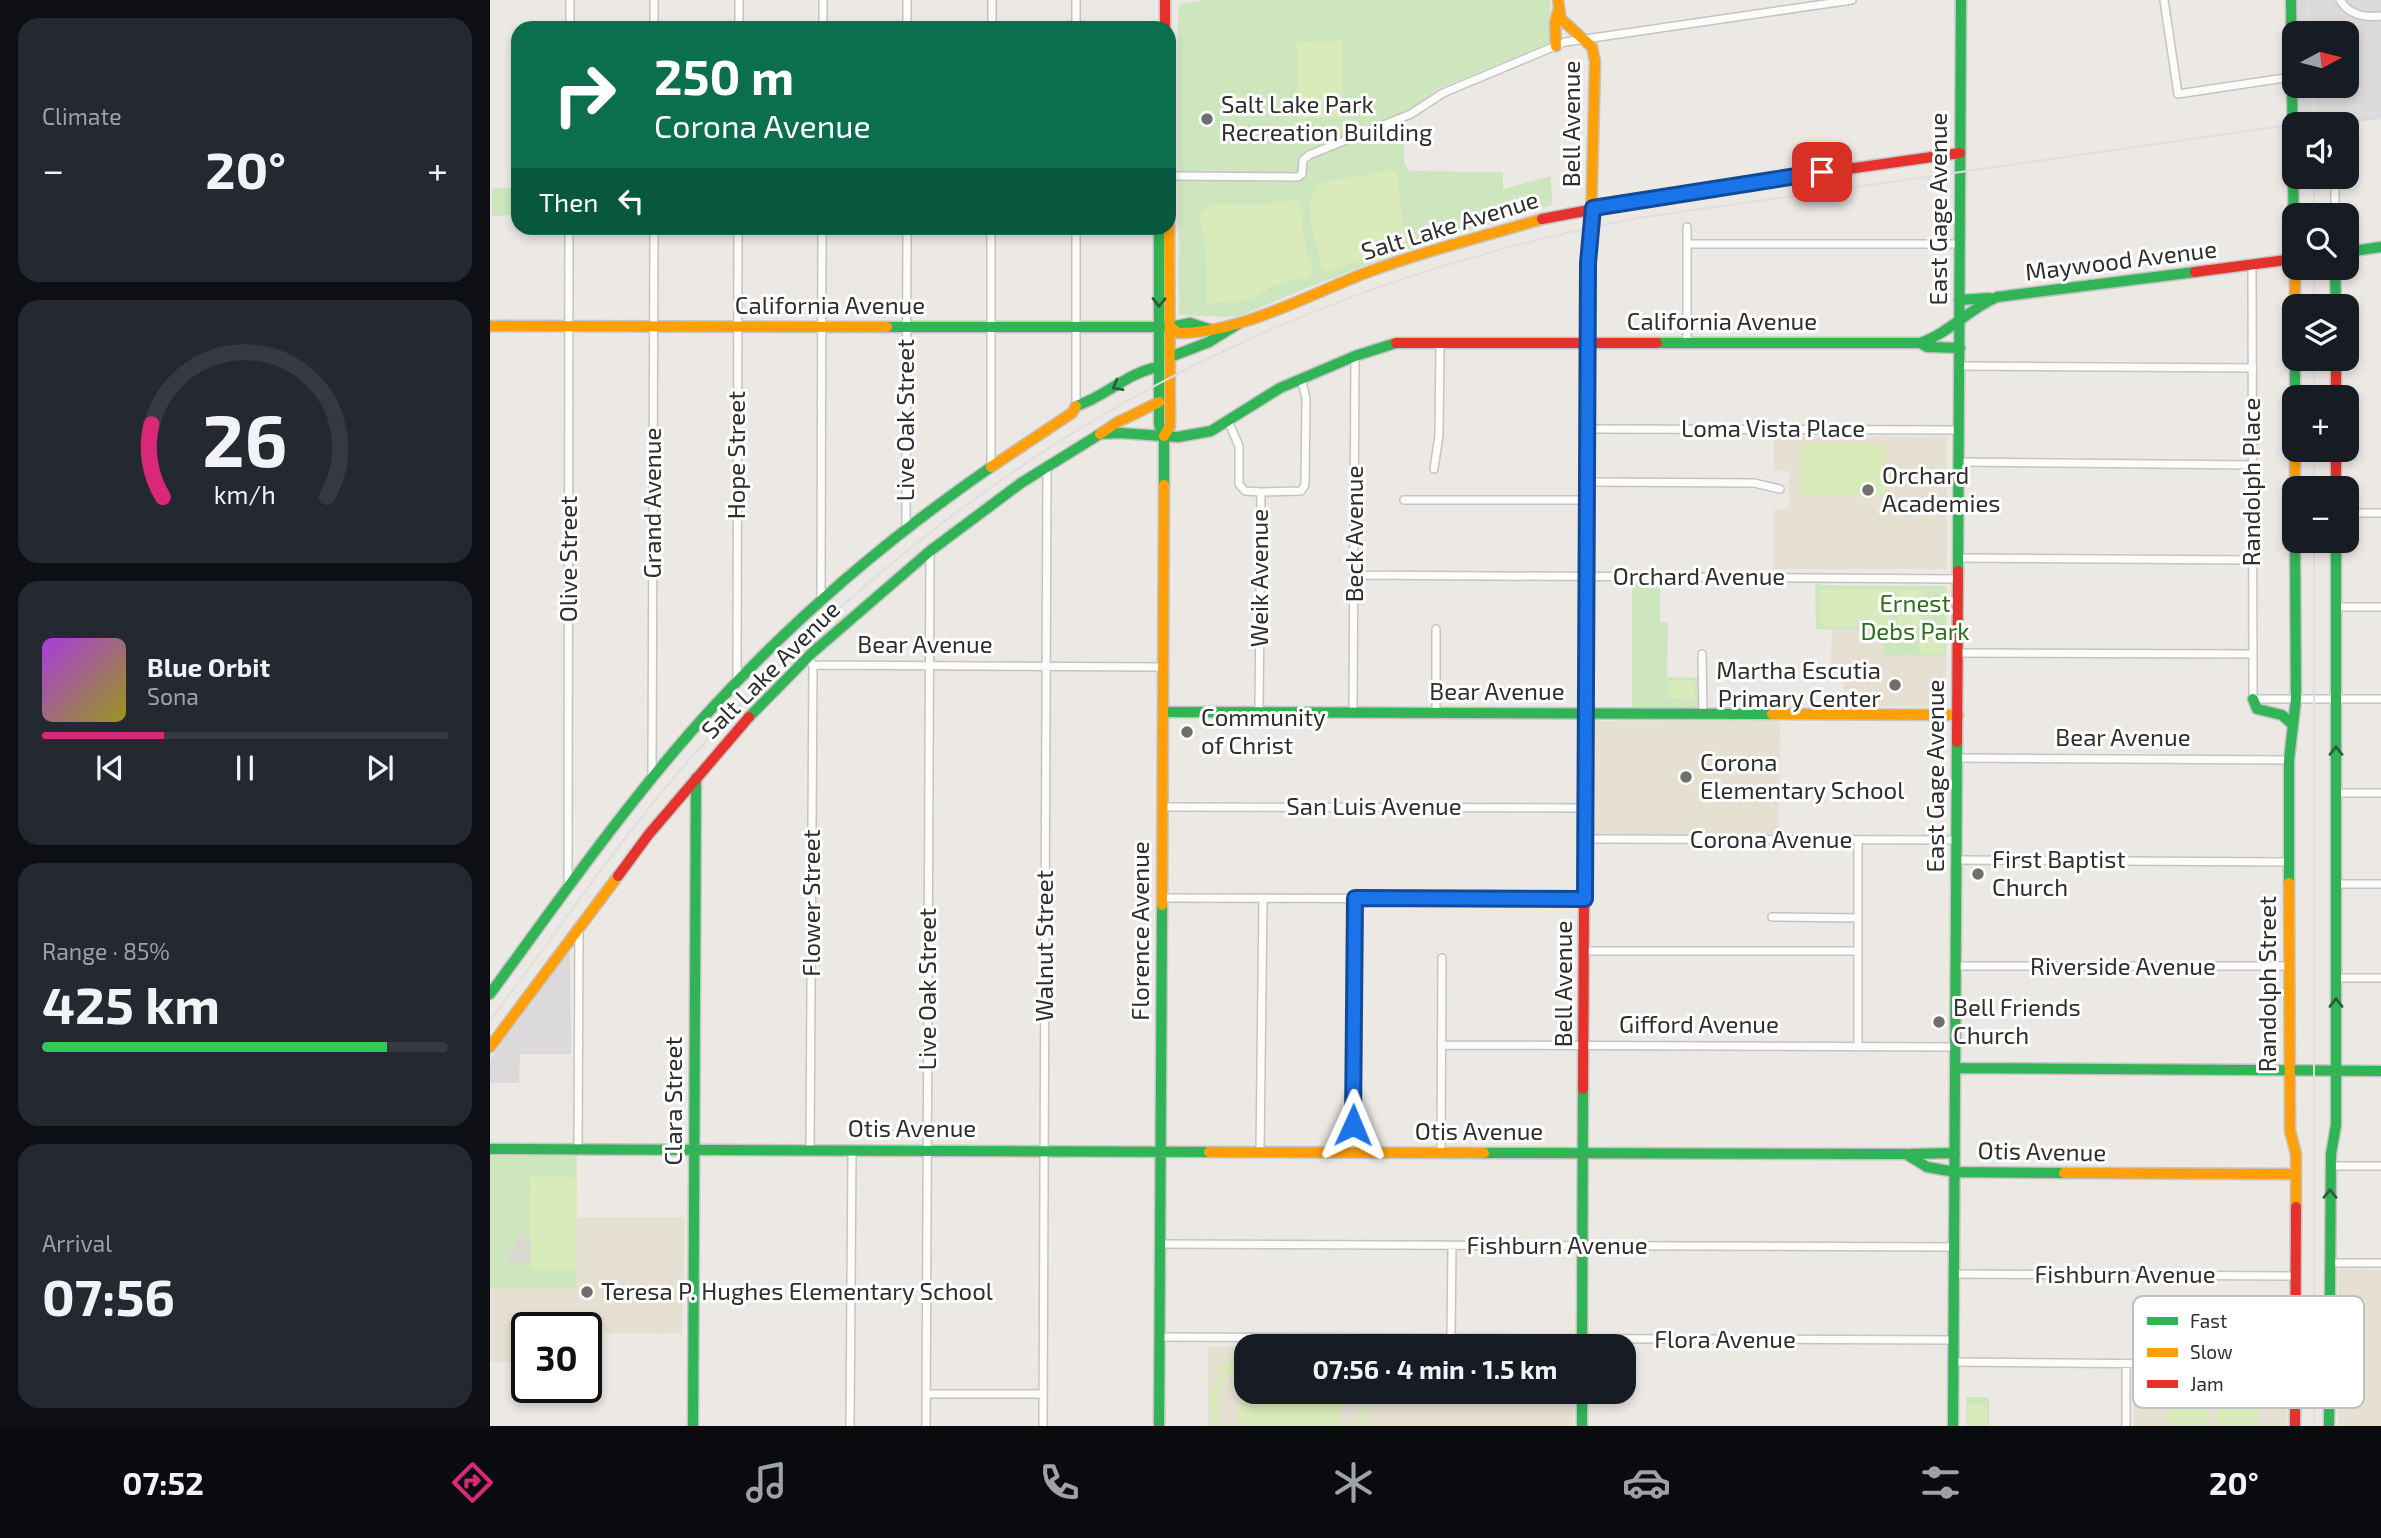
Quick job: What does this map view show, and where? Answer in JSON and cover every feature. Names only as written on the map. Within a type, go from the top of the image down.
[{"type":"street","points":[[570,0],[570,21]]},
{"type":"street","points":[[654,0],[654,21]]},
{"type":"street","points":[[739,0],[739,21]]},
{"type":"street","points":[[823,0],[823,21]]},
{"type":"street","points":[[907,0],[907,21]]},
{"type":"street","points":[[992,0],[992,21]]},
{"type":"street","points":[[1076,0],[1076,21]]},
{"type":"street","points":[[1165,0],[1165,21]]},
{"type":"street","points":[[1176,176],[1298,177],[1302,174],[1303,160],[1309,155],[1411,114],[1443,93],[1556,46],[1583,39],[1814,3],[1852,0]]},
{"type":"street","name":"East Gage Avenue","points":[[1954,1426],[1961,0]]},
{"type":"street","points":[[2164,0],[2178,94],[2282,78]]},
{"type":"street","points":[[2291,0],[2291,21]]},
{"type":"street","points":[[2340,0],[2348,11],[2367,18],[2381,16]]},
{"type":"street","points":[[1558,5],[1563,24],[1583,39]]},
{"type":"street","points":[[1556,46],[1555,23],[1558,5]]},
{"type":"street","name":"Bell Avenue","points":[[1582,1334],[1589,242],[1593,208],[1595,61],[1592,47],[1583,39]]},
{"type":"street","points":[[2291,98],[2292,203]]},
{"type":"street","name":"Salt Lake Avenue","points":[[1171,327],[1178,324],[1202,324],[1209,329],[1238,324],[1324,288],[1421,254],[1524,224],[1593,208],[1960,153]]},
{"type":"street","points":[[1687,227],[1687,344]]},
{"type":"street","name":"Olive Street","points":[[568,890],[569,235]]},
{"type":"street","name":"Grand Avenue","points":[[652,778],[654,235]]},
{"type":"street","name":"Hope Street","points":[[737,682],[738,235]]},
{"type":"street","points":[[821,600],[822,235]]},
{"type":"street","name":"Live Oak Street","points":[[906,528],[907,235]]},
{"type":"street","points":[[990,466],[991,235]]},
{"type":"street","points":[[1076,235],[1076,406]]},
{"type":"street","points":[[1160,235],[1159,424],[1164,436]]},
{"type":"street","points":[[1164,436],[1170,426],[1170,235]]},
{"type":"street","points":[[1687,244],[1960,244]]},
{"type":"street","points":[[2359,251],[2381,247]]},
{"type":"street","name":"Maywood Avenue","points":[[1960,321],[1981,304],[1997,297],[2282,261]]},
{"type":"street","name":"Randolph Place","points":[[2252,265],[2253,699]]},
{"type":"street","points":[[1959,300],[1997,297]]},
{"type":"street","name":"California Avenue","points":[[1164,436],[1200,434],[1228,421],[1262,397],[1355,356],[1394,343],[1920,343],[1943,334],[1960,321]]},
{"type":"street","points":[[1170,357],[1209,342],[1238,324]]},
{"type":"street","name":"California Avenue","points":[[490,326],[1171,327]]},
{"type":"street","points":[[1434,469],[1439,435],[1440,342]]},
{"type":"street","points":[[1920,343],[1927,347],[1960,348]]},
{"type":"street","name":"Beck Avenue","points":[[1353,713],[1355,356]]},
{"type":"street","points":[[1960,366],[2253,368]]},
{"type":"street","name":"Salt Lake Avenue","points":[[490,994],[652,778],[737,682],[821,600],[906,528],[990,466],[1072,413],[1076,406],[1140,372],[1159,368]]},
{"type":"street","points":[[1261,492],[1301,491],[1306,485],[1306,398],[1301,379]]},
{"type":"street","name":"Salt Lake Avenue","points":[[490,1047],[649,834],[743,723],[810,662],[877,595],[930,551],[1047,467],[1116,423],[1159,402]]},
{"type":"street","name":"Weik Avenue","points":[[1228,421],[1238,446],[1239,484],[1245,491],[1261,492],[1259,712]]},
{"type":"street","name":"Loma Vista Place","points":[[1588,429],[1959,430]]},
{"type":"street","points":[[1100,434],[1164,436]]},
{"type":"street","name":"Florence Avenue","points":[[1159,1426],[1164,436]]},
{"type":"street","points":[[1959,462],[2252,465]]},
{"type":"street","name":"Walnut Street","points":[[1042,1426],[1047,467]]},
{"type":"street","points":[[1588,482],[1754,483],[1780,489]]},
{"type":"street","points":[[1404,500],[1587,500]]},
{"type":"street","points":[[2359,513],[2381,513]]},
{"type":"street","name":"Live Oak Street","points":[[926,1426],[930,551]]},
{"type":"street","name":"Randolph Street","points":[[2295,553],[2296,699],[2289,760],[2289,862],[2290,1131],[2296,1154],[2296,1296]]},
{"type":"street","points":[[2330,1296],[2330,1166],[2336,1125],[2336,553]]},
{"type":"street","points":[[1958,558],[2252,560]]},
{"type":"street","name":"Orchard Avenue","points":[[1355,575],[1958,579]]},
{"type":"street","points":[[2336,607],[2381,607]]},
{"type":"street","points":[[1436,629],[1436,713]]},
{"type":"street","points":[[1958,653],[2253,654]]},
{"type":"street","points":[[1702,654],[1703,714]]},
{"type":"street","name":"Bear Avenue","points":[[810,662],[930,666],[1163,667]]},
{"type":"street","name":"Flower Street","points":[[810,662],[810,1150]]},
{"type":"street","points":[[2292,724],[2281,715],[2257,709],[2253,699],[2381,699]]},
{"type":"street","name":"Bear Avenue","points":[[1163,712],[1958,715]]},
{"type":"street","name":"Bear Avenue","points":[[1958,758],[2289,760]]},
{"type":"street","name":"Clara Street","points":[[693,1426],[696,777]]},
{"type":"street","points":[[2336,793],[2381,793]]},
{"type":"street","name":"San Luis Avenue","points":[[1162,807],[1586,808]]},
{"type":"street","name":"Corona Avenue","points":[[1585,839],[1957,840]]},
{"type":"street","points":[[1858,840],[1858,1047]]},
{"type":"street","points":[[1957,860],[2289,862]]},
{"type":"street","points":[[2337,884],[2381,884]]},
{"type":"street","points":[[1162,898],[1585,899]]},
{"type":"street","points":[[1260,1152],[1263,898]]},
{"type":"street","points":[[1352,1152],[1355,898]]},
{"type":"street","points":[[1772,917],[1858,919]]},
{"type":"street","points":[[578,1149],[579,929]]},
{"type":"street","points":[[1585,951],[1858,951]]},
{"type":"street","points":[[1441,1153],[1442,958]]},
{"type":"street","name":"Riverside Avenue","points":[[1956,966],[2290,967]]},
{"type":"street","points":[[2336,978],[2381,978]]},
{"type":"street","name":"Gifford Avenue","points":[[1441,1045],[1955,1047]]},
{"type":"street","points":[[1955,1069],[2381,1071]]},
{"type":"street","name":"Otis Avenue","points":[[490,1149],[1906,1154],[1927,1167],[1955,1172],[2296,1174]]},
{"type":"street","points":[[850,1426],[852,1150]]},
{"type":"street","points":[[1906,1154],[1955,1153]]},
{"type":"street","points":[[2330,1166],[2381,1166]]},
{"type":"street","name":"Fishburn Avenue","points":[[1160,1244],[1954,1247]]},
{"type":"street","points":[[1451,1334],[1452,1245]]},
{"type":"street","points":[[2330,1263],[2381,1263]]},
{"type":"street","name":"Fishburn Avenue","points":[[1954,1274],[2296,1276]]},
{"type":"street","name":"Flora Avenue","points":[[1160,1337],[1234,1338]]},
{"type":"street","name":"Flora Avenue","points":[[1636,1342],[1954,1340]]},
{"type":"street","points":[[1953,1362],[2133,1364]]},
{"type":"street","points":[[2126,1364],[2126,1426]]},
{"type":"street","points":[[926,1394],[1043,1394]]},
{"type":"street","points":[[1582,1404],[1582,1426]]},
{"type":"street","name":"Randolph Street","points":[[2295,1408],[2295,1426]]},
{"type":"street","points":[[2329,1408],[2329,1426]]},
{"type":"shaded area","points":[[2298,0],[2381,0],[2381,119],[2359,122],[2359,112],[2298,112],[2298,98],[2359,98],[2359,21],[2298,21]]},
{"type":"shaded area","name":"Orchard Academies","points":[[1774,436],[1947,437],[1947,569],[1773,569],[1773,510],[1789,509],[1789,471],[1774,470]]},
{"type":"shaded area","name":"Martha Escutia Primary Center","points":[[1832,629],[1884,630],[1884,655],[1946,656],[1946,707],[1844,706],[1844,664],[1831,664]]},
{"type":"shaded area","name":"Corona Elementary School","points":[[1593,721],[1780,721],[1779,834],[1592,834]]},
{"type":"shaded area","points":[[570,954],[571,1054],[520,1054],[519,1083],[490,1083],[490,1059]]},
{"type":"shaded area","name":"Teresa P. Hughes Elementary School","points":[[577,1217],[685,1217],[682,1334],[602,1333],[602,1312],[511,1312],[511,1362],[490,1362],[490,1288],[576,1289]]},
{"type":"shaded area","points":[[518,1233],[522,1239],[531,1239],[530,1262],[509,1262],[506,1255],[513,1250]]},
{"type":"shaded area","points":[[2381,1270],[2381,1426],[2338,1426],[2338,1408],[2364,1408],[2364,1296],[2338,1296],[2338,1271]]},
{"type":"shaded area","points":[[1208,1346],[1234,1347],[1234,1404],[1574,1404],[1573,1426],[1208,1426]]},
{"type":"shaded area","points":[[2134,1408],[2287,1408],[2287,1426],[2134,1426]]},
{"type":"green space","points":[[1206,0],[1550,0],[1550,43],[1440,88],[1421,104],[1396,115],[1404,137],[1404,164],[1410,171],[1503,172],[1503,189],[1551,176],[1552,205],[1410,249],[1242,315],[1179,315],[1178,10],[1180,4]]},
{"type":"green space","points":[[1342,41],[1343,117],[1298,118],[1297,42]]},
{"type":"green space","points":[[1392,170],[1397,173],[1406,248],[1329,272],[1321,268],[1310,214],[1310,204],[1318,183]]},
{"type":"green space","points":[[492,188],[511,188],[511,215],[492,216]]},
{"type":"green space","points":[[1299,199],[1306,250],[1313,271],[1309,279],[1274,285],[1256,298],[1206,304],[1205,247],[1198,214],[1209,204],[1261,205]]},
{"type":"green space","points":[[1801,444],[1886,444],[1886,495],[1801,494]]},
{"type":"green space","name":"Ernest Debs Park","points":[[1815,582],[1820,585],[1945,586],[1946,656],[1884,655],[1883,630],[1816,629]]},
{"type":"green space","points":[[1632,583],[1660,583],[1660,622],[1668,623],[1667,677],[1701,678],[1701,710],[1632,708]]},
{"type":"green space","points":[[1820,590],[1893,590],[1893,626],[1820,626]]},
{"type":"green space","points":[[1899,590],[1923,590],[1923,626],[1898,626]]},
{"type":"green space","points":[[1919,639],[1943,639],[1943,654],[1919,653]]},
{"type":"green space","points":[[1668,680],[1695,681],[1695,699],[1668,698]]},
{"type":"green space","points":[[490,1156],[577,1156],[576,1289],[490,1288]]},
{"type":"green space","points":[[531,1176],[577,1177],[576,1269],[530,1269]]},
{"type":"green space","points":[[1218,1362],[1234,1362],[1234,1374],[1223,1384],[1217,1400],[1223,1426],[1216,1426],[1210,1411],[1212,1389],[1225,1370],[1218,1370]]},
{"type":"green space","points":[[1966,1397],[1989,1397],[1989,1426],[1966,1426]]},
{"type":"green space","points":[[1238,1404],[1339,1404],[1340,1426],[1238,1426]]},
{"type":"green space","points":[[1361,1404],[1368,1404],[1369,1410],[1362,1426],[1353,1426],[1362,1409]]},
{"type":"green space","points":[[1967,1405],[1987,1405],[1987,1426],[1967,1426]]},
{"type":"green space","points":[[2166,1408],[2207,1408],[2207,1426],[2166,1426]]},
{"type":"green space","points":[[2217,1408],[2258,1408],[2258,1426],[2217,1426]]},
{"type":"railway","points":[[2308,0],[2309,21]]},
{"type":"railway","points":[[2313,98],[2314,112]]},
{"type":"railway","points":[[490,1021],[669,783],[796,649],[900,557],[1008,475],[1122,404],[1242,343],[1367,291],[1499,250],[1638,218],[2381,112]]},
{"type":"railway","points":[[2314,189],[2314,203]]},
{"type":"railway","points":[[2314,280],[2314,294]]},
{"type":"railway","points":[[2314,371],[2314,385]]},
{"type":"railway","points":[[2314,462],[2314,476]]},
{"type":"railway","points":[[2314,553],[2314,1296]]},
{"type":"railway","points":[[2314,1408],[2314,1426]]},
{"type":"traffic: fast","points":[[1958,571],[1961,0]]},
{"type":"traffic: fast","points":[[2291,0],[2293,203]]},
{"type":"traffic: fast","points":[[1584,903],[1588,263],[1591,225]]},
{"type":"traffic: fast","points":[[1159,235],[1159,424],[1164,441],[1164,485]]},
{"type":"traffic: fast","points":[[2359,250],[2381,247]]},
{"type":"traffic: fast","points":[[1657,343],[1920,343],[1997,297],[2195,272]]},
{"type":"traffic: fast","points":[[2335,280],[2336,294]]},
{"type":"traffic: fast","points":[[1959,300],[1990,298]]},
{"type":"traffic: fast","points":[[887,327],[1171,327],[1190,323],[1209,329]]},
{"type":"traffic: fast","points":[[1170,357],[1209,342],[1238,324]]},
{"type":"traffic: fast","points":[[749,717],[813,652],[930,551],[1021,483],[1100,434],[1178,437],[1211,431],[1280,388],[1355,356],[1396,343]]},
{"type":"traffic: fast","points":[[1920,343],[1927,347],[1960,348]]},
{"type":"traffic: fast","points":[[1076,406],[1137,374],[1159,367]]},
{"type":"traffic: fast","points":[[2295,371],[2295,385]]},
{"type":"traffic: fast","points":[[490,994],[626,810],[684,739],[746,672],[846,578],[917,521],[991,467]]},
{"type":"traffic: fast","points":[[2289,883],[2289,760],[2296,699],[2295,553]]},
{"type":"traffic: fast","points":[[2330,1296],[2331,1154],[2336,1125],[2336,553]]},
{"type":"traffic: fast","points":[[2253,699],[2257,709],[2282,715],[2292,724]]},
{"type":"traffic: fast","points":[[1163,712],[1772,714]]},
{"type":"traffic: fast","points":[[1953,1426],[1957,742]]},
{"type":"traffic: fast","points":[[693,1426],[696,778]]},
{"type":"traffic: fast","points":[[1159,1426],[1162,905]]},
{"type":"traffic: fast","points":[[1955,1068],[2381,1071]]},
{"type":"traffic: fast","points":[[1582,1334],[1583,1089]]},
{"type":"traffic: fast","points":[[490,1149],[1209,1152]]},
{"type":"traffic: fast","points":[[1484,1153],[1906,1154],[1927,1167],[1955,1172],[2064,1173]]},
{"type":"traffic: fast","points":[[1910,1154],[1955,1153]]},
{"type":"traffic: fast","points":[[1582,1404],[1582,1426]]},
{"type":"traffic: fast","points":[[2329,1408],[2329,1426]]},
{"type":"traffic: slow","points":[[1558,0],[1561,19],[1592,47],[1595,61],[1591,225]]},
{"type":"traffic: slow","points":[[1556,46],[1555,23],[1558,11]]},
{"type":"traffic: slow","points":[[1171,327],[1178,333],[1202,331],[1252,319],[1392,263],[1542,219]]},
{"type":"traffic: slow","points":[[1164,436],[1170,426],[1169,235]]},
{"type":"traffic: slow","points":[[2295,280],[2295,294]]},
{"type":"traffic: slow","points":[[490,326],[887,327]]},
{"type":"traffic: slow","points":[[1100,434],[1159,402]]},
{"type":"traffic: slow","points":[[991,467],[1072,413],[1076,406]]},
{"type":"traffic: slow","points":[[2295,462],[2295,476]]},
{"type":"traffic: slow","points":[[1162,905],[1164,485]]},
{"type":"traffic: slow","points":[[1772,714],[1958,715]]},
{"type":"traffic: slow","points":[[490,1047],[618,876]]},
{"type":"traffic: slow","points":[[2289,883],[2290,1131],[2296,1154],[2296,1207]]},
{"type":"traffic: slow","points":[[1209,1152],[1484,1153]]},
{"type":"traffic: slow","points":[[2064,1173],[2296,1174]]},
{"type":"traffic: jam","points":[[1165,0],[1165,21]]},
{"type":"traffic: jam","points":[[1542,219],[1680,193],[1960,153]]},
{"type":"traffic: jam","points":[[2195,272],[2282,261]]},
{"type":"traffic: jam","points":[[1396,343],[1657,343]]},
{"type":"traffic: jam","points":[[2336,371],[2336,385]]},
{"type":"traffic: jam","points":[[2336,462],[2336,476]]},
{"type":"traffic: jam","points":[[1957,742],[1958,571]]},
{"type":"traffic: jam","points":[[618,876],[649,834],[749,717]]},
{"type":"traffic: jam","points":[[1583,1089],[1584,903]]},
{"type":"traffic: jam","points":[[2296,1207],[2296,1296]]},
{"type":"traffic: jam","points":[[2295,1408],[2295,1426]]},
{"type":"place","name":"Salt Lake Park Recreation Building","points":[[1207,119]]},
{"type":"place","name":"Orchard Academies","points":[[1868,490]]},
{"type":"place","name":"Martha Escutia Primary Center","points":[[1895,685]]},
{"type":"place","name":"Community of Christ","points":[[1187,732]]},
{"type":"place","name":"Corona Elementary School","points":[[1686,777]]},
{"type":"place","name":"First Baptist Church","points":[[1978,874]]},
{"type":"place","name":"Bell Friends Church","points":[[1939,1022]]},
{"type":"place","name":"Teresa P. Hughes Elementary School","points":[[587,1292]]},
{"type":"route","points":[[1353,1125],[1355,898],[1585,899],[1588,263],[1593,208],[1822,172]]}]
